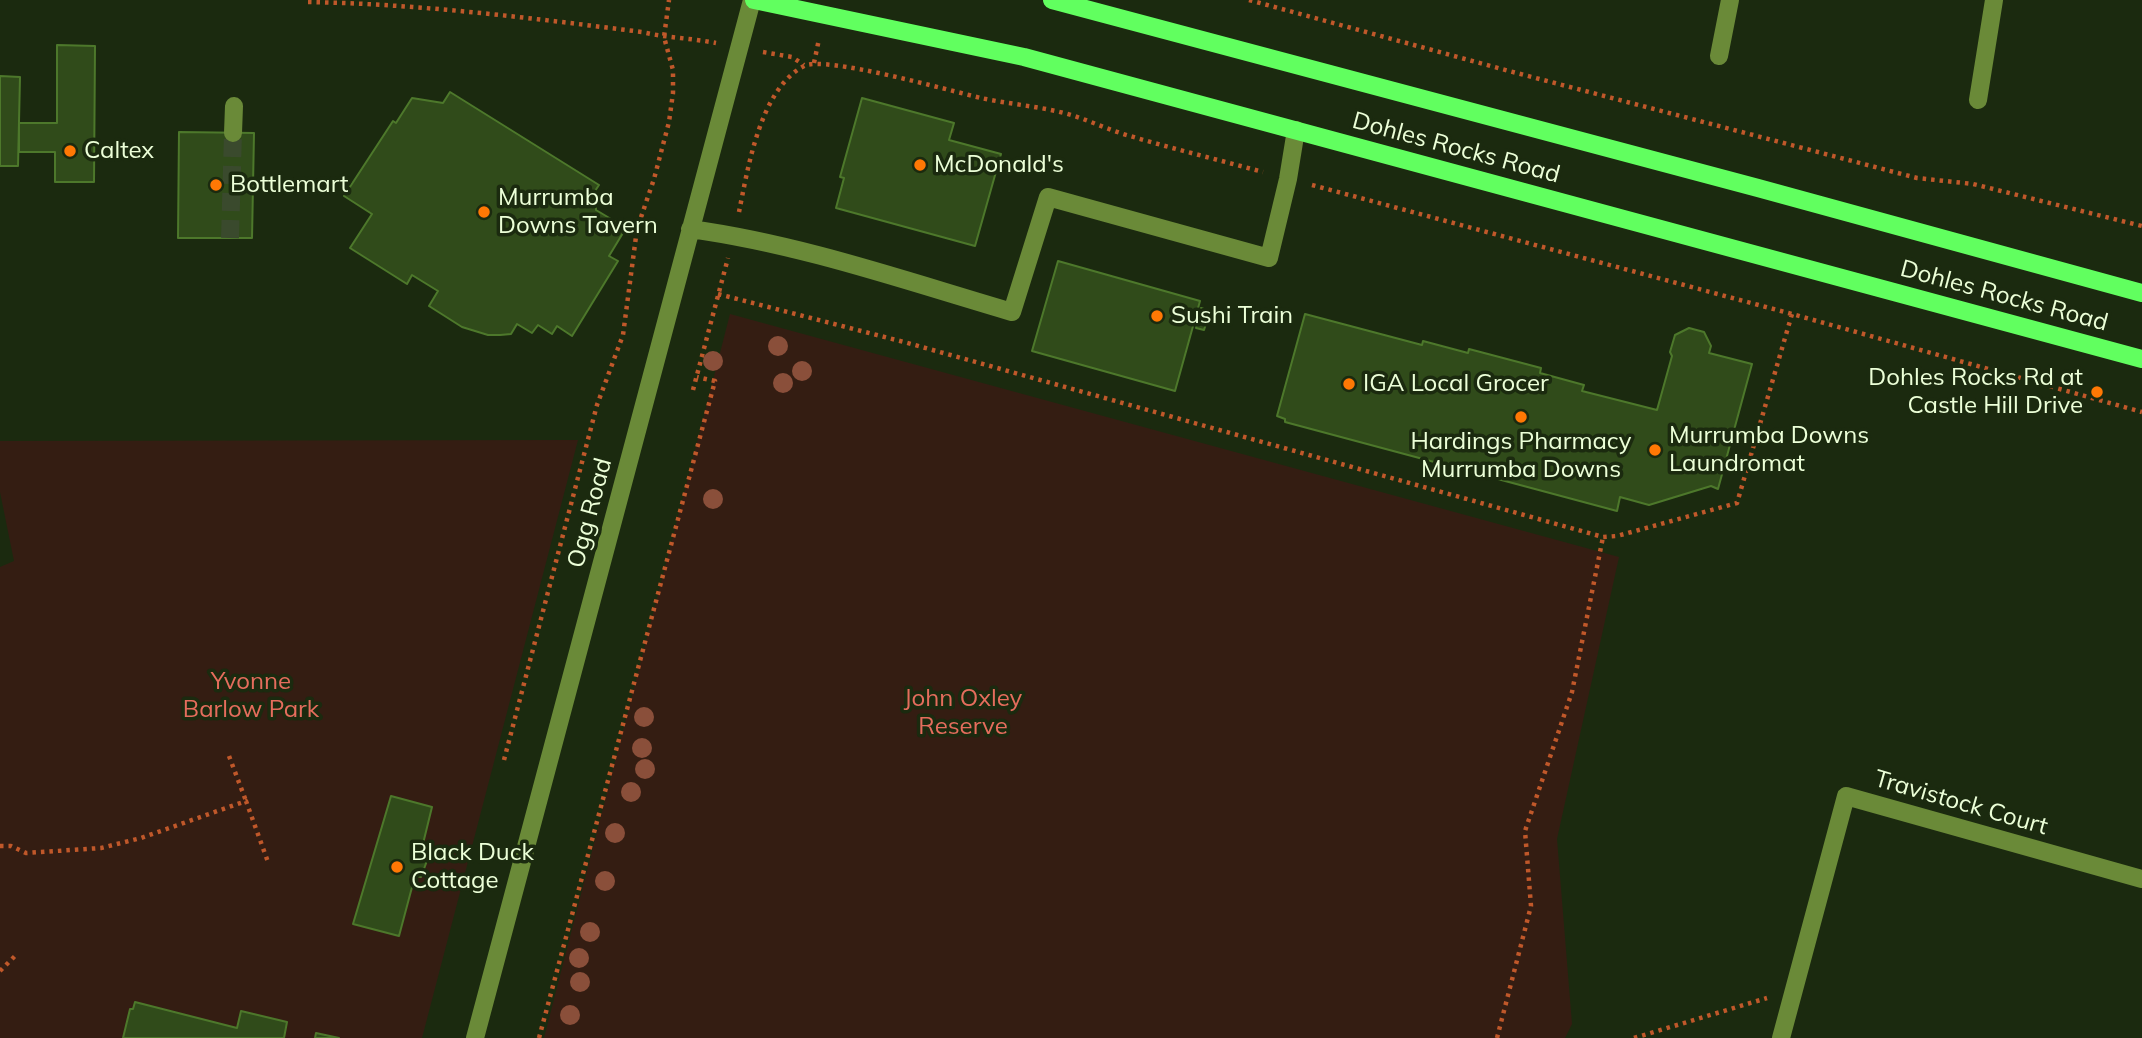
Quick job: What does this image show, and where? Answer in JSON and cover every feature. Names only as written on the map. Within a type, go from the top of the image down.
[{"type":"main road","name":"Dohles Rocks Road","points":[[753,0],[1024,57],[2142,359]]},
{"type":"main road","name":"Dohles Rocks Road","points":[[1052,0],[2142,293]]},
{"type":"street","name":"Ogg Road","points":[[475,1038],[753,0]]},
{"type":"street","points":[[1718,56],[1730,0]]},
{"type":"street","points":[[1978,100],[1994,0]]},
{"type":"street","points":[[233,133],[234,106]]},
{"type":"street","points":[[690,229],[734,235],[816,254],[1012,312],[1048,197],[1269,258],[1288,179],[1296,130]]},
{"type":"street","name":"Travistock Court","points":[[1781,1038],[1846,796],[2142,879]]},
{"type":"path","points":[[504,760],[597,405],[623,335],[637,229],[654,179],[669,122],[673,93],[673,70],[664,37],[669,0]]},
{"type":"path","points":[[1249,0],[1904,174],[1973,184],[2142,226]]},
{"type":"path","points":[[308,2],[445,9],[629,30],[664,37],[681,36],[792,57],[804,65]]},
{"type":"path","points":[[693,390],[734,235],[754,142],[773,99],[785,82],[804,65],[814,63],[846,67],[1065,114],[1129,136],[1792,314],[2142,412]]},
{"type":"path","points":[[718,294],[904,342],[1603,537],[1617,536],[1737,503],[1792,314]]},
{"type":"path","points":[[539,1038],[715,381],[696,377]]},
{"type":"path","points":[[1497,1038],[1531,906],[1525,831],[1572,692],[1603,537]]},
{"type":"path","points":[[229,756],[268,862]]},
{"type":"path","points":[[0,846],[10,846],[26,853],[102,848],[141,838],[246,801]]},
{"type":"path","points":[[0,971],[15,956]]},
{"type":"path","points":[[1634,1038],[1795,990]]},
{"type":"green space","name":"John Oxley Reserve","points":[[730,314],[1619,557],[1557,839],[1572,1024],[1565,1038],[544,1038]]},
{"type":"green space","name":"Yvonne Barlow Park","points":[[578,440],[422,1038],[0,1038],[0,567],[14,561],[0,492],[0,441]]},
{"type":"building","points":[[57,45],[95,46],[94,182],[55,182],[55,152],[19,152],[19,123],[57,123]]},
{"type":"building","points":[[0,76],[20,77],[18,166],[0,166]]},
{"type":"building","name":"Murrumba Downs Tavern","points":[[450,92],[599,185],[595,191],[596,210],[626,228],[609,256],[618,261],[572,336],[557,326],[552,334],[538,325],[532,333],[517,324],[511,334],[500,335],[488,335],[462,327],[429,306],[438,291],[412,275],[407,284],[350,248],[372,214],[344,196],[393,121],[396,123],[412,98],[443,103]]},
{"type":"building","name":"McDonald's","points":[[862,98],[954,123],[949,140],[1001,154],[975,246],[836,208],[844,178],[840,177]]},
{"type":"building","name":"Bottlemart","points":[[179,132],[254,133],[252,238],[178,238]]},
{"type":"building","points":[[1058,261],[1200,301],[1175,391],[1032,351]]},
{"type":"building","points":[[1201,308],[1210,311],[1204,330],[1196,328]]},
{"type":"building","points":[[1305,314],[1422,345],[1423,341],[1468,353],[1469,349],[1541,368],[1540,373],[1584,385],[1582,391],[1657,410],[1675,335],[1689,328],[1704,332],[1711,346],[1709,353],[1752,364],[1718,489],[1711,486],[1649,505],[1620,497],[1617,511],[1285,422],[1285,419],[1277,416]]},
{"type":"building","name":"Black Duck Cottage","points":[[391,796],[432,807],[420,856],[428,858],[421,877],[415,876],[399,936],[353,924]]},
{"type":"building","points":[[135,1002],[237,1028],[241,1011],[287,1022],[284,1038],[123,1038],[130,1009],[133,1009]]},
{"type":"building","points":[[316,1033],[339,1038],[315,1038]]},
{"type":"tunnel","points":[[230,238],[233,133]]},
{"type":"place","name":"Caltex","points":[[70,151]]},
{"type":"place","name":"McDonald's","points":[[920,165]]},
{"type":"place","name":"Bottlemart","points":[[216,185]]},
{"type":"place","name":"Murrumba Downs Tavern","points":[[484,212]]},
{"type":"place","name":"Sushi Train","points":[[1157,316]]},
{"type":"place","name":"IGA Local Grocer","points":[[1349,384]]},
{"type":"place","name":"Dohles Rocks Rd at Castle Hill Drive","points":[[2097,392]]},
{"type":"place","name":"Hardings Pharmacy Murrumba Downs","points":[[1521,417]]},
{"type":"place","name":"Murrumba Downs Laundromat","points":[[1655,450]]},
{"type":"place","name":"Black Duck Cottage","points":[[397,867]]}]
